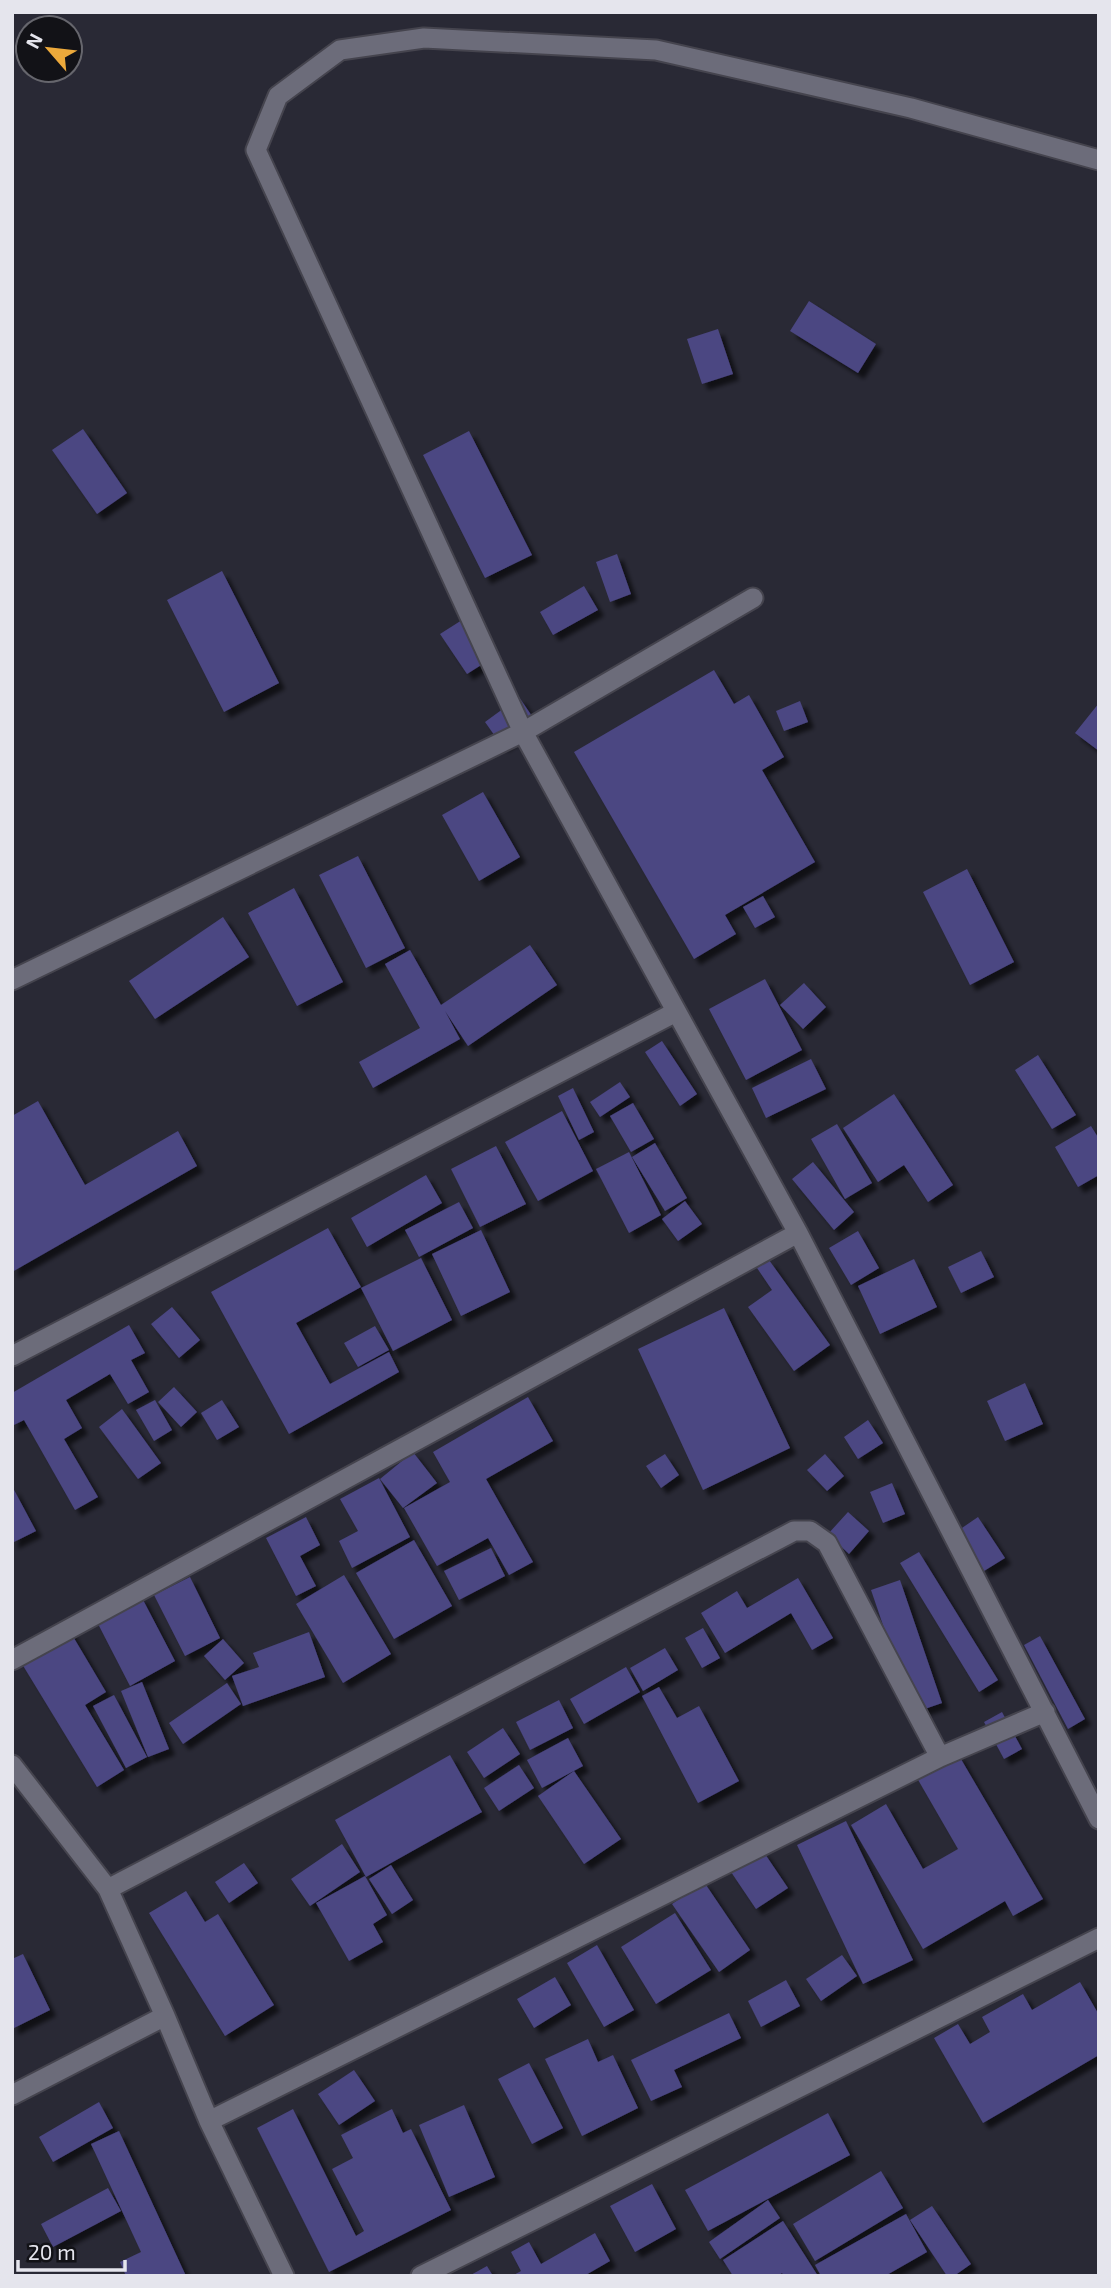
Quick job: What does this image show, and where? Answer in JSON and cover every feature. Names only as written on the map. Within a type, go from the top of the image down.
[{"type":"street","points":[[1099,160],[911,108],[656,50],[424,38],[340,50],[278,96],[256,149],[523,732],[798,1233],[1099,1819]]},
{"type":"street","points":[[12,980],[523,732],[753,598]]},
{"type":"street","points":[[12,1356],[676,1012]]},
{"type":"street","points":[[12,1660],[798,1233]]},
{"type":"street","points":[[108,1889],[794,1531],[810,1531],[827,1543],[940,1757]]},
{"type":"street","points":[[209,2121],[940,1757],[1045,1712]]},
{"type":"street","points":[[13,1768],[108,1889],[209,2121],[284,2276]]},
{"type":"street","points":[[421,2276],[1099,1938]]},
{"type":"street","points":[[12,2095],[165,2015]]},
{"type":"building","points":[[809,301],[876,344],[858,373],[790,331]]},
{"type":"building","points":[[718,329],[733,374],[702,384],[687,339]]},
{"type":"building","points":[[83,429],[127,493],[97,514],[52,450]]},
{"type":"building","points":[[469,431],[532,555],[485,578],[423,455]]},
{"type":"building","points":[[617,554],[631,594],[610,602],[596,562]]},
{"type":"building","points":[[222,571],[279,683],[224,712],[167,600]]},
{"type":"building","points":[[584,586],[598,610],[553,635],[540,612]]},
{"type":"building","points":[[462,620],[489,660],[467,674],[440,634]]},
{"type":"building","points":[[714,670],[734,704],[749,695],[784,757],[762,770],[815,862],[725,915],[736,934],[694,959],[574,752]]},
{"type":"building","points":[[519,697],[536,722],[502,746],[485,722]]},
{"type":"building","points":[[800,701],[808,722],[784,731],[776,711]]},
{"type":"building","points":[[1099,703],[1099,751],[1075,733]]},
{"type":"building","points":[[483,792],[520,857],[479,881],[442,815]]},
{"type":"building","points":[[358,856],[405,948],[366,968],[319,875]]},
{"type":"building","points":[[967,869],[1014,962],[970,985],[923,892]]},
{"type":"building","points":[[294,888],[343,982],[297,1006],[248,913]]},
{"type":"building","points":[[763,896],[775,917],[755,928],[743,907]]},
{"type":"building","points":[[223,917],[249,957],[155,1019],[129,981]]},
{"type":"building","points":[[530,945],[557,985],[468,1046],[445,1011],[460,1039],[373,1088],[359,1062],[420,1028],[385,964],[410,950],[441,1005]]},
{"type":"building","points":[[765,979],[802,1050],[746,1080],[709,1009]]},
{"type":"building","points":[[804,983],[826,1007],[803,1029],[780,1005]]},
{"type":"building","points":[[662,1041],[697,1094],[680,1106],[645,1052]]},
{"type":"building","points":[[1038,1055],[1076,1115],[1052,1129],[1015,1070]]},
{"type":"building","points":[[811,1059],[826,1089],[766,1118],[752,1088]]},
{"type":"building","points":[[620,1082],[630,1097],[600,1117],[590,1102]]},
{"type":"building","points":[[573,1088],[594,1132],[579,1140],[558,1096]]},
{"type":"building","points":[[894,1094],[953,1185],[928,1202],[904,1165],[878,1182],[843,1128]]},
{"type":"building","points":[[38,1101],[85,1185],[178,1131],[197,1166],[12,1272],[12,1116]]},
{"type":"building","points":[[633,1103],[654,1139],[631,1152],[610,1116]]},
{"type":"building","points":[[562,1111],[593,1171],[538,1201],[505,1142]]},
{"type":"building","points":[[837,1124],[872,1183],[845,1199],[811,1139]]},
{"type":"building","points":[[1091,1126],[1099,1139],[1099,1175],[1078,1187],[1055,1147]]},
{"type":"building","points":[[655,1143],[687,1198],[665,1211],[632,1157]]},
{"type":"building","points":[[496,1146],[526,1204],[480,1227],[451,1169]]},
{"type":"building","points":[[629,1152],[661,1215],[629,1233],[596,1169]]},
{"type":"building","points":[[813,1162],[854,1212],[834,1230],[792,1179]]},
{"type":"building","points":[[426,1175],[442,1203],[367,1247],[351,1218]]},
{"type":"building","points":[[685,1201],[702,1224],[678,1241],[662,1219]]},
{"type":"building","points":[[459,1202],[473,1228],[419,1257],[405,1230]]},
{"type":"building","points":[[328,1228],[361,1287],[296,1323],[330,1384],[389,1352],[399,1372],[289,1434],[211,1292]]},
{"type":"building","points":[[481,1230],[510,1292],[461,1316],[432,1254]]},
{"type":"building","points":[[858,1231],[879,1268],[851,1285],[829,1248]]},
{"type":"building","points":[[981,1251],[994,1277],[961,1293],[948,1267]]},
{"type":"building","points":[[421,1258],[452,1320],[393,1351],[361,1288]]},
{"type":"building","points":[[914,1259],[937,1307],[880,1334],[858,1286]]},
{"type":"building","points":[[769,1260],[830,1345],[794,1371],[748,1307],[772,1290],[757,1268]]},
{"type":"building","points":[[172,1307],[200,1340],[179,1358],[151,1324]]},
{"type":"building","points":[[724,1308],[790,1448],[703,1490],[638,1349]]},
{"type":"building","points":[[129,1325],[145,1353],[131,1360],[149,1392],[128,1404],[110,1374],[66,1400],[82,1428],[64,1439],[98,1497],[75,1510],[24,1420],[12,1426],[12,1393]]},
{"type":"building","points":[[375,1326],[389,1350],[358,1367],[344,1343]]},
{"type":"building","points":[[1025,1383],[1043,1424],[1005,1441],[987,1401]]},
{"type":"building","points":[[174,1387],[197,1412],[181,1427],[158,1402]]},
{"type":"building","points":[[528,1397],[553,1441],[486,1479],[533,1562],[509,1575],[488,1538],[437,1566],[404,1508],[450,1482],[433,1452]]},
{"type":"building","points":[[155,1400],[172,1430],[154,1441],[136,1410]]},
{"type":"building","points":[[222,1400],[239,1427],[217,1440],[201,1413]]},
{"type":"building","points":[[122,1409],[161,1463],[138,1479],[99,1427]]},
{"type":"building","points":[[868,1420],[883,1443],[858,1459],[844,1437]]},
{"type":"building","points":[[413,1452],[437,1483],[403,1508],[380,1479]]},
{"type":"building","points":[[665,1454],[679,1475],[661,1488],[646,1466]]},
{"type":"building","points":[[825,1454],[844,1476],[827,1491],[807,1470]]},
{"type":"building","points":[[379,1478],[410,1537],[352,1568],[339,1541],[358,1531],[340,1499]]},
{"type":"building","points":[[892,1483],[905,1514],[883,1523],[870,1492]]},
{"type":"building","points":[[12,1486],[36,1531],[12,1543]]},
{"type":"building","points":[[848,1512],[869,1531],[849,1554],[828,1534]]},
{"type":"building","points":[[306,1517],[320,1545],[300,1556],[316,1586],[296,1596],[266,1538]]},
{"type":"building","points":[[978,1517],[1005,1558],[984,1571],[959,1530]]},
{"type":"building","points":[[414,1540],[452,1606],[394,1639],[356,1573]]},
{"type":"building","points":[[491,1548],[505,1576],[459,1600],[444,1571]]},
{"type":"building","points":[[919,1552],[998,1680],[979,1692],[900,1563]]},
{"type":"building","points":[[344,1575],[391,1654],[343,1683],[296,1604]]},
{"type":"building","points":[[190,1577],[220,1638],[185,1656],[154,1595]]},
{"type":"building","points":[[798,1578],[833,1638],[812,1650],[791,1613],[725,1653],[701,1613],[737,1591],[747,1608]]},
{"type":"building","points":[[900,1580],[942,1703],[913,1713],[871,1590]]},
{"type":"building","points":[[141,1596],[175,1661],[130,1686],[96,1620]]},
{"type":"building","points":[[68,1628],[106,1692],[85,1705],[124,1770],[97,1787],[19,1659]]},
{"type":"building","points":[[703,1628],[720,1658],[702,1668],[685,1638]]},
{"type":"building","points":[[309,1632],[325,1677],[243,1706],[232,1676],[259,1667],[253,1653]]},
{"type":"building","points":[[1040,1636],[1085,1719],[1068,1729],[1024,1645]]},
{"type":"building","points":[[223,1639],[244,1663],[225,1680],[204,1656]]},
{"type":"building","points":[[665,1648],[678,1670],[643,1691],[630,1668]]},
{"type":"building","points":[[626,1667],[640,1692],[584,1724],[570,1699]]},
{"type":"building","points":[[142,1682],[169,1749],[148,1757],[121,1691]]},
{"type":"building","points":[[227,1683],[241,1704],[183,1744],[169,1723]]},
{"type":"building","points":[[659,1687],[677,1718],[699,1706],[739,1781],[698,1803],[642,1696]]},
{"type":"building","points":[[114,1695],[147,1757],[126,1768],[93,1706]]},
{"type":"building","points":[[559,1700],[573,1728],[530,1750],[516,1722]]},
{"type":"building","points":[[1002,1712],[1022,1749],[1004,1759],[984,1722]]},
{"type":"building","points":[[503,1728],[520,1754],[484,1778],[467,1752]]},
{"type":"building","points":[[568,1738],[583,1766],[542,1788],[527,1760]]},
{"type":"building","points":[[958,1754],[1043,1899],[1013,1916],[1005,1901],[923,1949],[851,1825],[886,1804],[923,1869],[958,1849],[917,1778]]},
{"type":"building","points":[[450,1755],[482,1812],[366,1877],[335,1820]]},
{"type":"building","points":[[519,1765],[534,1788],[499,1811],[484,1788]]},
{"type":"building","points":[[574,1771],[621,1839],[584,1864],[538,1796]]},
{"type":"building","points":[[846,1821],[913,1960],[863,1984],[797,1845]]},
{"type":"building","points":[[342,1844],[360,1872],[310,1906],[291,1879]]},
{"type":"building","points":[[763,1851],[788,1888],[756,1909],[731,1872]]},
{"type":"building","points":[[244,1863],[258,1883],[229,1903],[215,1882]]},
{"type":"building","points":[[391,1865],[413,1900],[392,1914],[369,1879]]},
{"type":"building","points":[[365,1876],[387,1915],[373,1924],[383,1942],[349,1961],[316,1903]]},
{"type":"building","points":[[704,1882],[750,1950],[719,1972],[672,1904]]},
{"type":"building","points":[[186,1891],[205,1922],[218,1914],[274,2005],[225,2036],[149,1913]]},
{"type":"building","points":[[675,1913],[711,1970],[656,2004],[621,1947]]},
{"type":"building","points":[[597,1945],[634,2010],[604,2027],[567,1963]]},
{"type":"building","points":[[23,1954],[50,2010],[12,2029],[12,1959]]},
{"type":"building","points":[[842,1955],[857,1976],[821,2001],[806,1979]]},
{"type":"building","points":[[555,1977],[571,2005],[534,2028],[517,1999]]},
{"type":"building","points":[[786,1980],[800,2006],[761,2027],[748,2001]]},
{"type":"building","points":[[1080,1982],[1099,2015],[1099,2055],[983,2123],[934,2038],[958,2024],[970,2044],[990,2032],[982,2017],[1023,1994],[1032,2010]]},
{"type":"building","points":[[729,2013],[741,2038],[674,2070],[682,2087],[651,2101],[631,2060]]},
{"type":"building","points":[[588,2039],[598,2062],[613,2055],[638,2108],[582,2136],[545,2059]]},
{"type":"building","points":[[529,2063],[563,2128],[532,2144],[498,2079]]},
{"type":"building","points":[[354,2070],[375,2101],[339,2125],[318,2094]]},
{"type":"building","points":[[99,2102],[113,2128],[53,2162],[39,2137]]},
{"type":"building","points":[[464,2105],[495,2177],[449,2197],[419,2125]]},
{"type":"building","points":[[293,2109],[356,2236],[364,2231],[332,2169],[353,2158],[341,2135],[392,2109],[403,2133],[411,2129],[451,2210],[329,2272],[257,2128]]},
{"type":"building","points":[[828,2113],[850,2155],[708,2231],[685,2190]]},
{"type":"building","points":[[119,2131],[186,2276],[126,2276],[120,2262],[141,2252],[91,2144]]},
{"type":"building","points":[[881,2171],[903,2208],[815,2261],[793,2224]]},
{"type":"building","points":[[652,2184],[676,2229],[635,2252],[610,2206]]},
{"type":"building","points":[[108,2188],[121,2211],[53,2247],[41,2224]]},
{"type":"building","points":[[768,2200],[780,2218],[720,2259],[709,2242]]},
{"type":"building","points":[[932,2206],[971,2264],[954,2276],[947,2276],[910,2220]]},
{"type":"building","points":[[906,2214],[927,2252],[885,2276],[821,2276],[815,2265]]},
{"type":"building","points":[[783,2221],[818,2276],[784,2276],[782,2273],[778,2276],[733,2276],[723,2260]]},
{"type":"building","points":[[595,2233],[610,2261],[584,2276],[512,2276],[521,2271],[511,2252],[529,2242],[541,2264]]},
{"type":"building","points":[[487,2266],[493,2276],[469,2276]]}]
